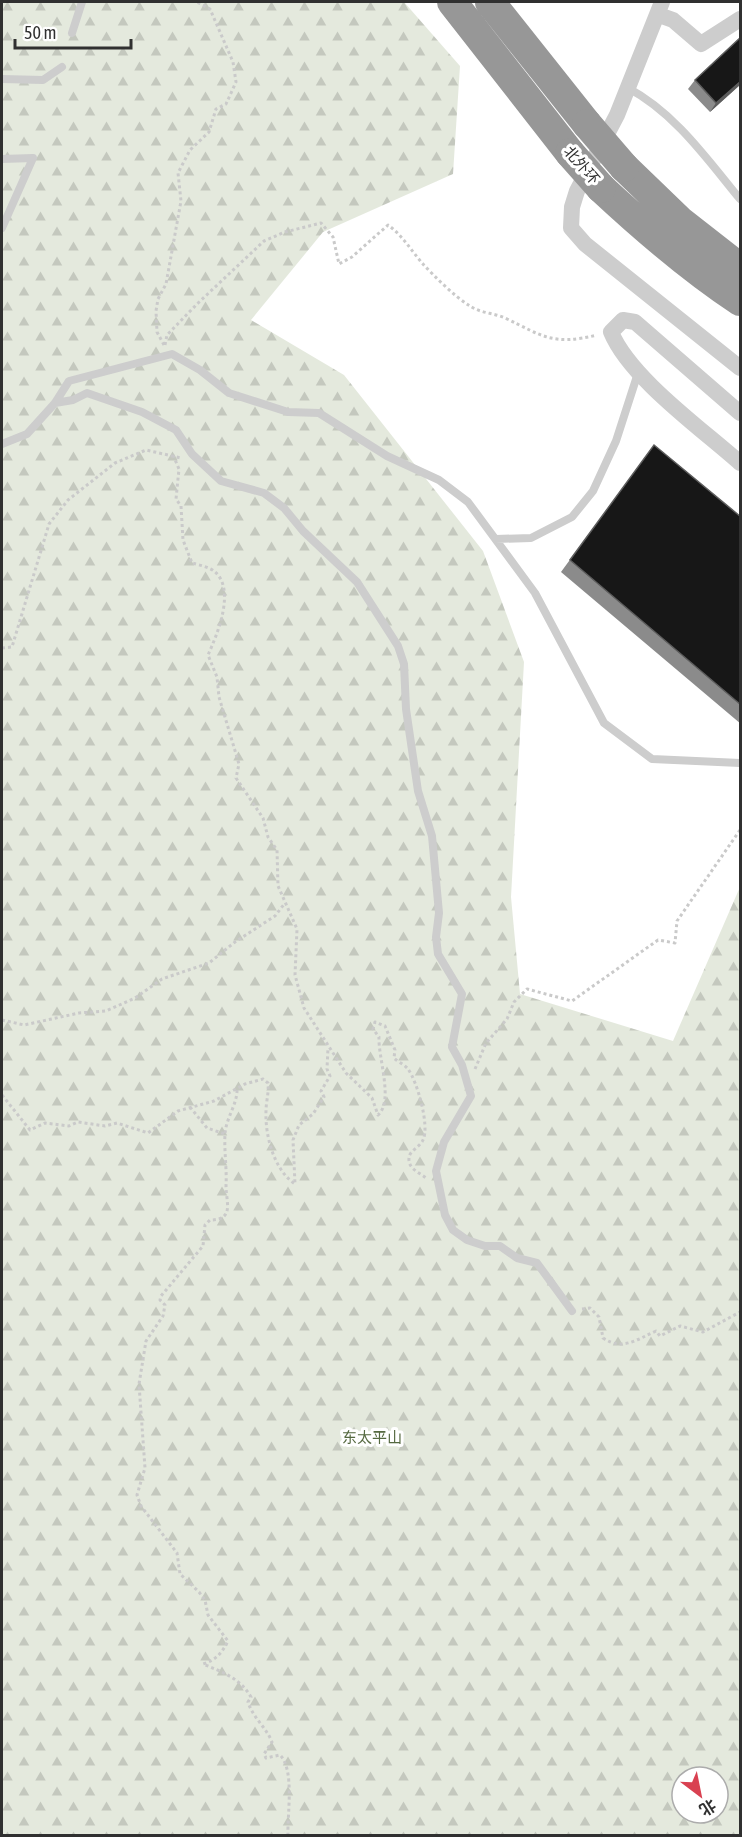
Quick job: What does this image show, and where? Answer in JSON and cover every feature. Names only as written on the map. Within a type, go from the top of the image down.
[{"type":"highway","name":"北外环","points":[[452,2],[570,153],[601,188],[646,229],[711,282],[741,301]]},
{"type":"highway","points":[[490,2],[624,167],[680,221],[741,268]]},
{"type":"street","points":[[741,19],[701,44],[660,8],[628,88],[577,191],[572,207],[571,228],[585,244],[741,368]]},
{"type":"street","points":[[741,413],[635,322],[623,321],[611,332],[619,351],[638,373],[741,463]]},
{"type":"lane","points":[[72,33],[82,2]]},
{"type":"lane","points":[[2,79],[43,80],[62,68]]},
{"type":"lane","points":[[628,88],[658,108],[680,128],[741,200]]},
{"type":"lane","points":[[2,159],[33,158],[2,228]]},
{"type":"lane","points":[[2,444],[27,434],[55,403],[69,381],[172,354],[200,370],[229,393],[288,412],[319,413],[387,456],[439,480],[468,502],[535,593],[604,723],[652,759],[741,762]]},
{"type":"lane","points":[[496,539],[531,538],[572,518],[593,490],[616,441],[638,373]]},
{"type":"lane","points":[[55,403],[73,400],[87,393],[142,412],[176,430],[192,454],[221,482],[264,493],[284,508],[303,531],[357,582],[398,646],[404,664],[406,709],[418,792],[432,836],[439,913],[436,937],[438,954],[462,994],[452,1047],[462,1065],[471,1096],[444,1142],[436,1171],[445,1215],[453,1230],[467,1240],[485,1246],[500,1246],[517,1258],[537,1263],[572,1311]]},
{"type":"path","points":[[197,2],[210,9],[233,62],[236,82],[226,104],[216,109],[209,132],[190,150],[178,173],[181,201],[166,284],[158,298],[156,311],[157,333],[164,346],[167,335],[264,242],[285,232],[321,223],[333,237],[339,264],[352,256],[388,225],[397,231],[423,263],[471,307],[504,318],[551,340],[575,340],[614,330]]},
{"type":"path","points":[[2,648],[12,647],[49,524],[68,500],[116,464],[146,450],[173,454],[207,468]]},
{"type":"path","points":[[173,454],[179,469],[176,499],[181,506],[183,540],[192,564],[215,572],[221,581],[224,600],[222,622],[208,655],[217,677],[219,697],[239,764],[236,778],[263,818],[268,837],[277,850],[278,886],[297,929],[295,975],[304,1008],[346,1073],[372,1098],[378,1115],[384,1105],[387,1087],[380,1062],[379,1037],[373,1029],[375,1022],[385,1026],[395,1050],[393,1058],[407,1067],[411,1074],[426,1121],[423,1141],[409,1154],[408,1159],[414,1171],[426,1178],[437,1178]]},
{"type":"path","points":[[468,1084],[486,1043],[507,1019],[514,1002],[527,989],[572,1001],[658,940],[675,943],[677,921],[741,830]]},
{"type":"path","points":[[2,1020],[24,1025],[79,1012],[106,1011],[135,998],[162,978],[209,963],[235,942],[275,916],[285,903]]},
{"type":"path","points":[[2,1095],[30,1130],[45,1123],[69,1126],[78,1122],[105,1126],[117,1123],[148,1133],[178,1111],[214,1101],[263,1078],[268,1083],[266,1114],[273,1156],[282,1173],[295,1184],[293,1140],[299,1125],[314,1113],[324,1097],[321,1090],[330,1077],[328,1047]]},
{"type":"path","points":[[237,1090],[237,1100],[232,1106],[225,1134],[229,1205],[224,1216],[219,1220],[210,1220],[205,1225],[203,1246],[161,1296],[160,1300],[165,1305],[163,1316],[146,1341],[139,1384],[145,1468],[137,1495],[141,1506],[177,1553],[180,1574],[205,1600],[208,1615],[228,1641],[223,1652],[212,1661],[203,1664],[235,1678],[246,1687],[251,1697],[248,1702],[252,1713],[267,1729],[272,1742],[264,1754],[266,1758],[280,1755],[284,1758],[288,1770],[288,1836]]},
{"type":"path","points":[[190,1107],[207,1128],[225,1134]]},
{"type":"path","points":[[572,1311],[590,1308],[599,1317],[603,1338],[613,1345],[627,1345],[656,1331],[660,1336],[680,1326],[703,1332],[741,1312]]},
{"type":"green space","name":"东太平山","points":[[2,2],[404,2],[460,66],[453,174],[323,232],[251,320],[344,375],[483,551],[524,662],[511,897],[520,994],[673,1041],[740,887],[740,1835],[2,1836]]},
{"type":"building","points":[[741,37],[741,81],[716,103],[695,80]]},
{"type":"building","points":[[654,445],[741,517],[741,705],[570,560]]}]
